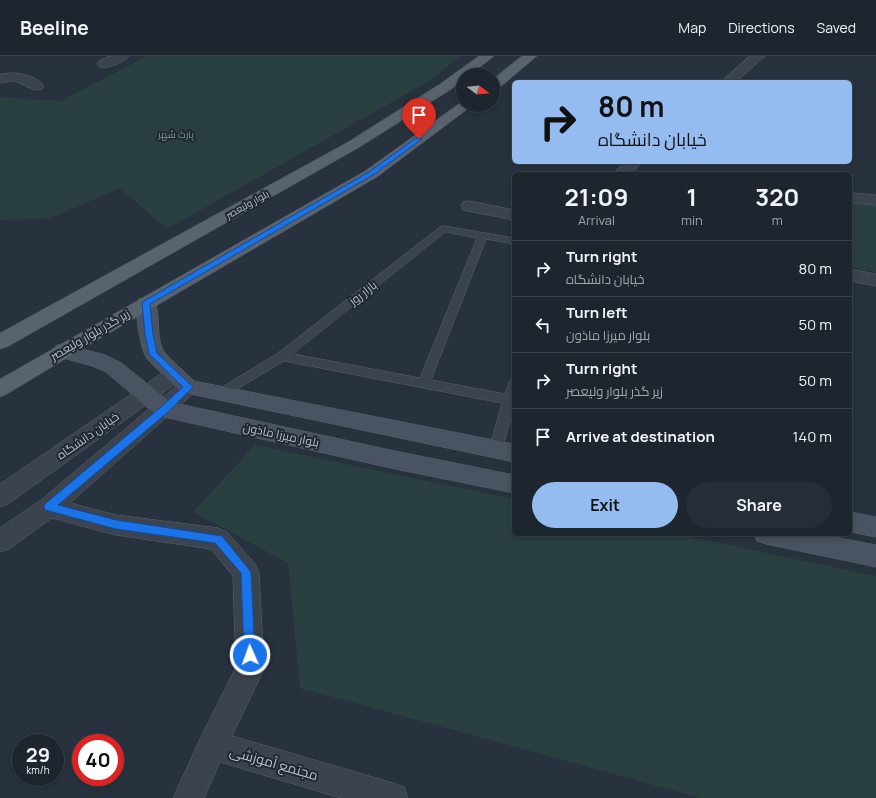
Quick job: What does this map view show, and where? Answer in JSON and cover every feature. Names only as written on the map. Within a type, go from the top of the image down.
[{"type":"main road","points":[[500,81],[530,56]]},
{"type":"main road","points":[[486,66],[508,75]]},
{"type":"main road","name":"بلوار ولیعصر","points":[[0,342],[353,145],[445,87],[486,66]]},
{"type":"main road","name":"زیر گذر بلوار ولیعصر","points":[[0,389],[63,351],[371,174],[456,112]]},
{"type":"main road","points":[[146,303],[149,334],[154,354],[181,380],[220,394],[505,452]]},
{"type":"main road","name":"بلوار میرزا ماذون","points":[[63,351],[98,360],[113,367],[164,409],[395,460],[512,484]]},
{"type":"main road","points":[[852,522],[876,527]]},
{"type":"main road","points":[[776,536],[876,556]]},
{"type":"street","points":[[104,64],[122,56]]},
{"type":"street","points":[[730,80],[758,56]]},
{"type":"street","points":[[0,79],[9,76],[24,78],[37,86]]},
{"type":"street","points":[[623,172],[633,164]]},
{"type":"street","points":[[852,198],[876,200]]},
{"type":"street","points":[[469,206],[512,215]]},
{"type":"street","points":[[852,275],[876,280]]},
{"type":"street","points":[[0,541],[49,507],[164,409],[181,380]]},
{"type":"street","name":"خیابان دانشگاه","points":[[0,497],[146,395],[181,380]]},
{"type":"street","points":[[49,507],[116,525],[218,539],[246,572],[250,669],[212,745],[188,798]]},
{"type":"street","name":"مجتمع آموزشی","points":[[212,745],[393,798]]},
{"type":"lane","name":"بازار روز","points":[[220,394],[282,356],[444,229],[512,241]]},
{"type":"lane","points":[[424,383],[483,235]]},
{"type":"lane","points":[[282,356],[509,400]]},
{"type":"lane","points":[[505,452],[509,400],[512,390]]},
{"type":"green space","name":"پارک شهر","points":[[147,56],[460,56],[431,80],[167,229],[120,188],[51,218],[0,220],[0,97],[61,101]]},
{"type":"green space","points":[[852,204],[876,204],[876,272],[852,267]]},
{"type":"green space","points":[[255,445],[512,499],[512,536],[686,536],[876,576],[876,798],[701,798],[300,688],[288,563],[193,512]]},
{"type":"route","points":[[250,655],[246,572],[218,539],[116,525],[49,507],[188,387],[154,354],[149,334],[146,303],[371,174],[419,139]]}]
